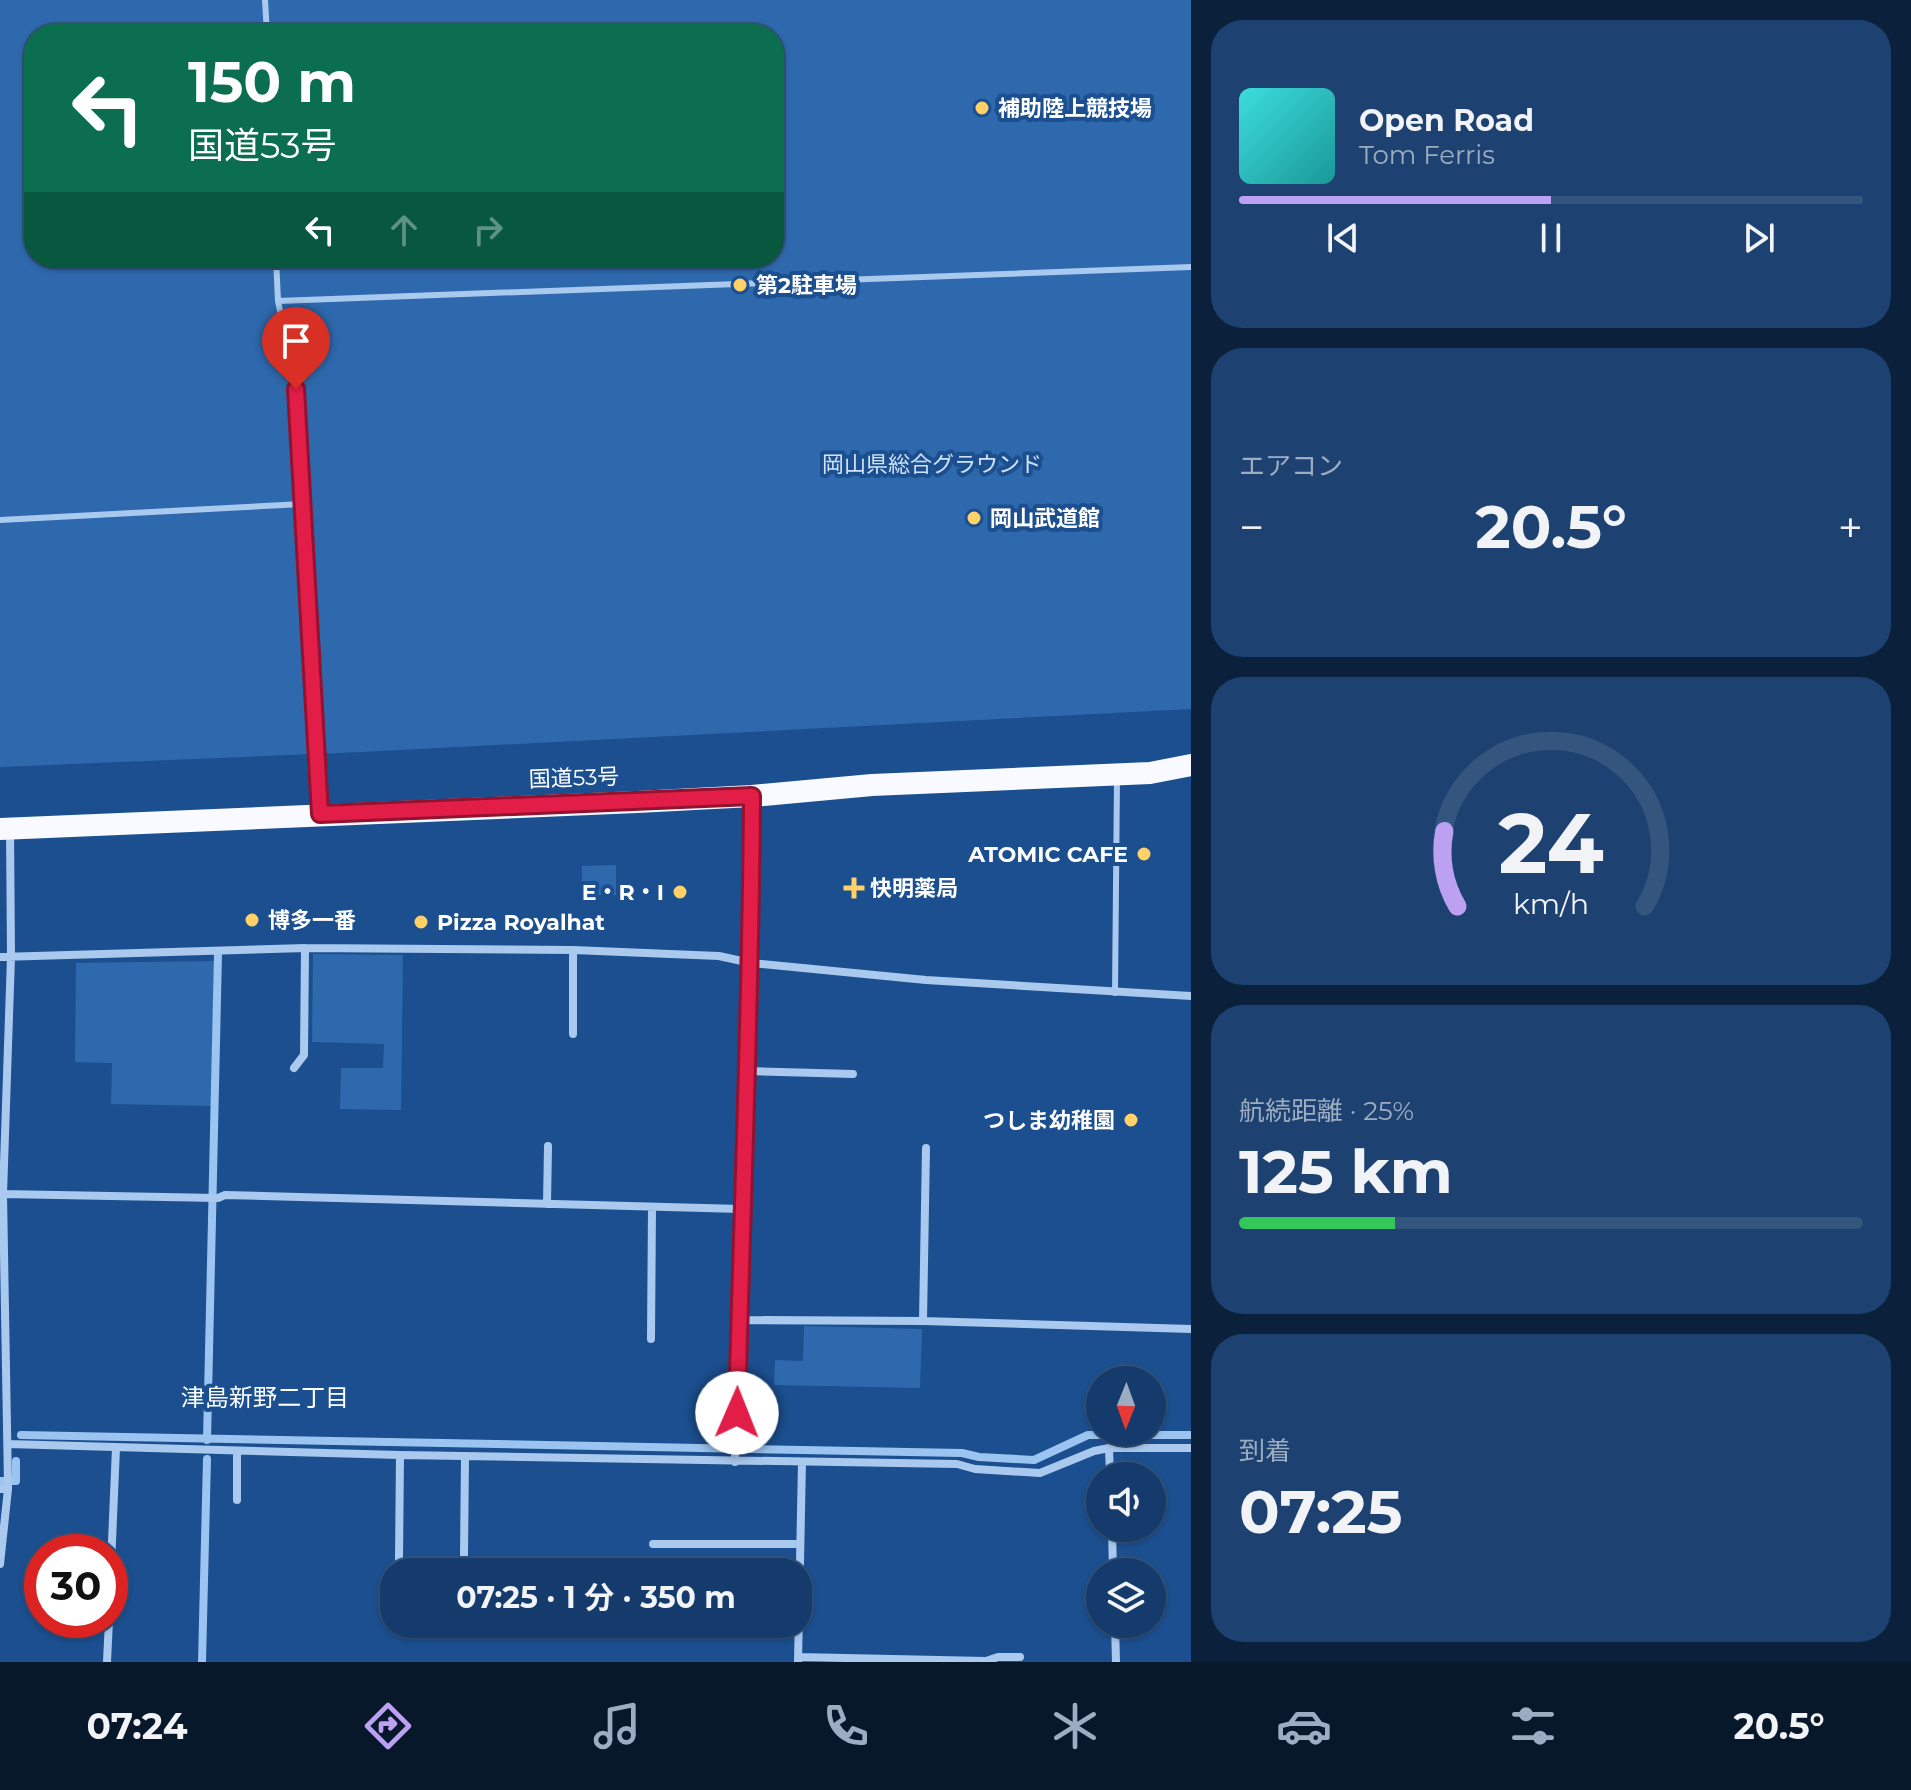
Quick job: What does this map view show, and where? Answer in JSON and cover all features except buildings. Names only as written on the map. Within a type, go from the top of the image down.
[{"type":"highway","name":"国道53号","points":[[5,828],[752,796],[872,785],[1150,773],[1191,765]]},
{"type":"highway","name":"国道53号","points":[[1150,773],[1191,780]]},
{"type":"street","points":[[736,1453],[741,1209],[751,963],[752,796]]},
{"type":"street","points":[[0,1564],[8,1444],[3,1194],[4,1020],[11,957],[5,828]]},
{"type":"street","points":[[0,957],[305,948],[573,950],[719,956],[751,963],[926,980],[1191,996]]},
{"type":"street","points":[[294,1068],[304,1055],[305,948]]},
{"type":"street","points":[[573,950],[573,1034]]},
{"type":"street","points":[[747,1071],[853,1074]]},
{"type":"street","points":[[547,1204],[548,1146]]},
{"type":"street","points":[[923,1321],[926,1148]]},
{"type":"street","points":[[3,1194],[213,1198],[225,1195],[741,1209]]},
{"type":"street","points":[[651,1339],[652,1207]]},
{"type":"street","points":[[739,1320],[923,1321],[1191,1329]]},
{"type":"street","points":[[8,1444],[465,1457],[736,1453],[802,1462],[957,1464],[975,1469],[1040,1473],[1109,1448],[1191,1448]]},
{"type":"street","points":[[112,1534],[116,1448]]},
{"type":"street","points":[[1109,1448],[1110,1462]]},
{"type":"street","points":[[237,1451],[237,1500]]},
{"type":"street","points":[[399,1558],[400,1455]]},
{"type":"street","points":[[464,1555],[465,1457]]},
{"type":"street","points":[[802,1462],[798,1659],[986,1661],[998,1657],[1020,1657]]},
{"type":"street","points":[[653,1544],[799,1544]]},
{"type":"street","points":[[107,1662],[108,1638]]},
{"type":"street","points":[[1115,1638],[1116,1662]]},
{"type":"lane","points":[[265,0],[266,24]]},
{"type":"lane","points":[[278,301],[1191,267]]},
{"type":"lane","points":[[276,268],[278,301],[296,389],[320,814]]},
{"type":"lane","points":[[0,520],[302,504]]},
{"type":"lane","points":[[1115,993],[1117,774]]},
{"type":"green space","name":"岡山県総合グラウンド","points":[[0,0],[1191,0],[1191,709],[362,752],[0,767]]},
{"type":"green space","points":[[616,865],[616,895],[582,895],[582,866]]},
{"type":"green space","points":[[313,954],[403,955],[401,1110],[340,1109],[341,1068],[383,1068],[384,1044],[312,1042]]},
{"type":"green space","points":[[214,961],[212,1106],[111,1104],[112,1063],[75,1062],[76,963]]},
{"type":"green space","points":[[804,1326],[922,1329],[920,1388],[774,1385],[775,1360],[803,1361]]},
{"type":"waterway","points":[[207,1440],[218,954]]},
{"type":"waterway","points":[[21,1435],[962,1453],[1034,1460],[1088,1435],[1191,1435]]},
{"type":"waterway","points":[[202,1662],[207,1459]]},
{"type":"waterway","points":[[0,1481],[16,1481],[16,1461]]},
{"type":"place","name":"補助陸上競技場","points":[[982,108]]},
{"type":"place","name":"第2駐車場","points":[[740,285]]},
{"type":"place","name":"岡山武道館","points":[[974,518]]},
{"type":"place","name":"ATOMIC CAFE","points":[[1144,854]]},
{"type":"place","name":"快明薬局","points":[[854,888]]},
{"type":"place","name":"E・R・I","points":[[680,892]]},
{"type":"place","name":"博多一番","points":[[252,920]]},
{"type":"place","name":"Pizza Royalhat","points":[[421,922]]},
{"type":"place","name":"つしま幼稚園","points":[[1131,1120]]},
{"type":"district","name":"津島新野二丁目","points":[[265,1397]]},
{"type":"route","points":[[296,389],[320,814],[752,796],[751,963],[737,1413]]}]
